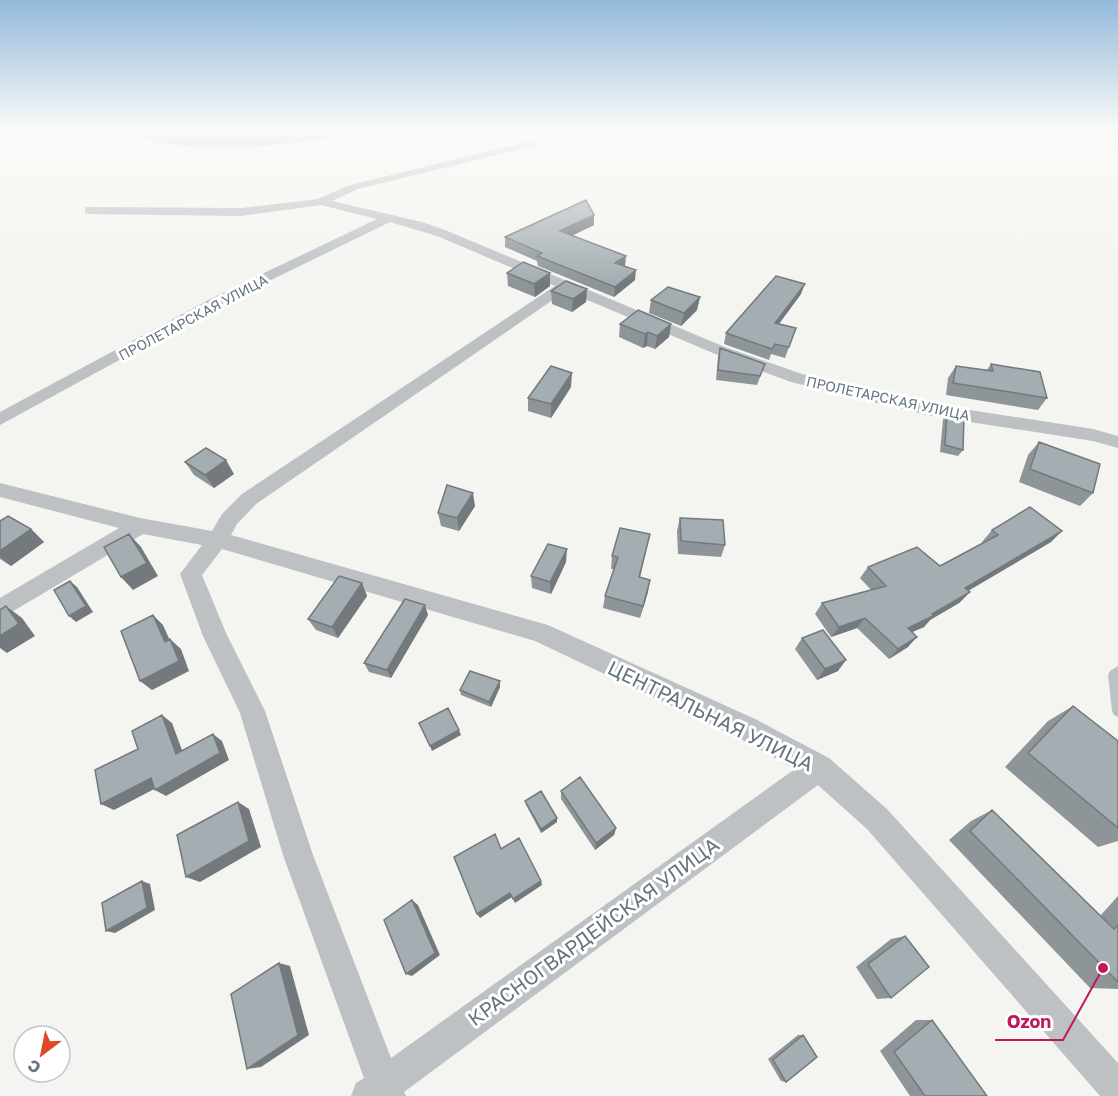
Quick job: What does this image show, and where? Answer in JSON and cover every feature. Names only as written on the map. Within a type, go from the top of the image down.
[{"type":"street","name":"ПРОЛЕТАРСКАЯ УЛИЦА","points":[[89,210],[242,212],[321,202],[354,187],[382,180]]},
{"type":"street","name":"ПРОЛЕТАРСКАЯ УЛИЦА","points":[[321,202],[418,225],[441,233],[719,350],[797,378],[931,410],[1093,435],[1118,442]]},
{"type":"street","name":"ПРОЛЕТАРСКАЯ УЛИЦА","points":[[0,419],[219,300],[387,219]]},
{"type":"street","points":[[381,1092],[298,855],[252,711],[215,636],[191,574],[218,540],[229,519],[249,499],[565,285]]},
{"type":"street","name":"ЦЕНТРАЛЬНАЯ УЛИЦА","points":[[0,490],[140,526],[218,540],[540,632],[746,728],[819,768],[877,819],[1118,1090]]},
{"type":"street","points":[[0,609],[140,526]]},
{"type":"street","name":"КРАСНОГВАРДЕЙСКАЯ УЛИЦА","points":[[381,1092],[819,768]]},
{"type":"lane","points":[[1118,672],[1114,675],[1118,711]]},
{"type":"building","points":[[586,200],[594,215],[560,231],[626,256],[615,263],[636,270],[615,287],[537,256],[542,253],[505,237]]},
{"type":"building","points":[[523,262],[550,273],[534,284],[507,273]]},
{"type":"building","points":[[776,276],[805,284],[775,323],[796,328],[789,347],[775,344],[772,349],[726,333]]},
{"type":"building","points":[[566,281],[587,289],[573,299],[551,291]]},
{"type":"building","points":[[668,287],[700,297],[684,313],[651,300]]},
{"type":"building","points":[[638,310],[671,324],[657,336],[620,324]]},
{"type":"building","points":[[720,348],[765,364],[760,376],[718,370]]},
{"type":"building","points":[[991,364],[1040,372],[1047,398],[953,383],[956,366],[993,371]]},
{"type":"building","points":[[551,366],[572,373],[551,404],[528,398]]},
{"type":"building","points":[[947,413],[964,416],[963,450],[945,445]]},
{"type":"building","points":[[1039,442],[1100,464],[1093,493],[1030,469]]},
{"type":"building","points":[[206,448],[226,460],[205,475],[185,462]]},
{"type":"building","points":[[447,485],[473,493],[457,518],[438,513]]},
{"type":"building","points":[[1030,507],[1062,531],[965,588],[970,592],[932,614],[933,616],[908,628],[917,637],[898,649],[865,618],[839,627],[822,603],[886,586],[868,567],[917,547],[940,566],[998,535],[992,530]]},
{"type":"building","points":[[8,516],[31,529],[0,551],[0,521]]},
{"type":"building","points":[[680,518],[723,520],[725,545],[681,541]]},
{"type":"building","points":[[620,528],[650,534],[639,577],[650,580],[643,606],[605,596],[618,557],[612,556]]},
{"type":"building","points":[[129,534],[147,563],[121,577],[104,547]]},
{"type":"building","points":[[548,544],[567,549],[550,582],[531,576]]},
{"type":"building","points":[[339,576],[362,583],[332,627],[308,619]]},
{"type":"building","points":[[70,581],[86,606],[69,616],[54,590]]},
{"type":"building","points":[[405,599],[425,605],[387,670],[364,663]]},
{"type":"building","points":[[6,606],[19,624],[0,636],[0,610]]},
{"type":"building","points":[[153,615],[165,642],[170,639],[179,661],[140,681],[121,631]]},
{"type":"building","points":[[823,630],[846,660],[825,669],[802,638]]},
{"type":"building","points":[[470,671],[500,681],[489,702],[460,690]]},
{"type":"building","points":[[1073,706],[1118,741],[1118,828],[1028,753]]},
{"type":"building","points":[[448,708],[459,730],[430,746],[419,723]]},
{"type":"building","points":[[162,715],[176,754],[213,734],[220,753],[155,790],[151,778],[101,804],[95,770],[138,749],[132,731]]},
{"type":"building","points":[[580,777],[616,828],[596,843],[561,791]]},
{"type":"building","points":[[541,791],[557,818],[541,829],[525,801]]},
{"type":"building","points":[[238,802],[249,841],[186,877],[177,835]]},
{"type":"building","points":[[992,810],[1114,929],[1118,925],[1118,982],[970,831]]},
{"type":"building","points":[[495,834],[501,849],[519,838],[541,881],[513,899],[510,893],[477,914],[454,857]]},
{"type":"building","points":[[142,881],[147,908],[106,931],[102,903]]},
{"type":"building","points":[[412,900],[435,953],[406,974],[384,920]]},
{"type":"building","points":[[905,936],[929,967],[891,998],[868,964]]},
{"type":"building","points":[[279,963],[298,1035],[247,1069],[231,994]]},
{"type":"building","points":[[932,1020],[987,1096],[925,1096],[894,1052]]},
{"type":"building","points":[[803,1035],[817,1057],[786,1082],[773,1060]]},
{"type":"place","name":"Ozon","points":[[1103,968]]}]
